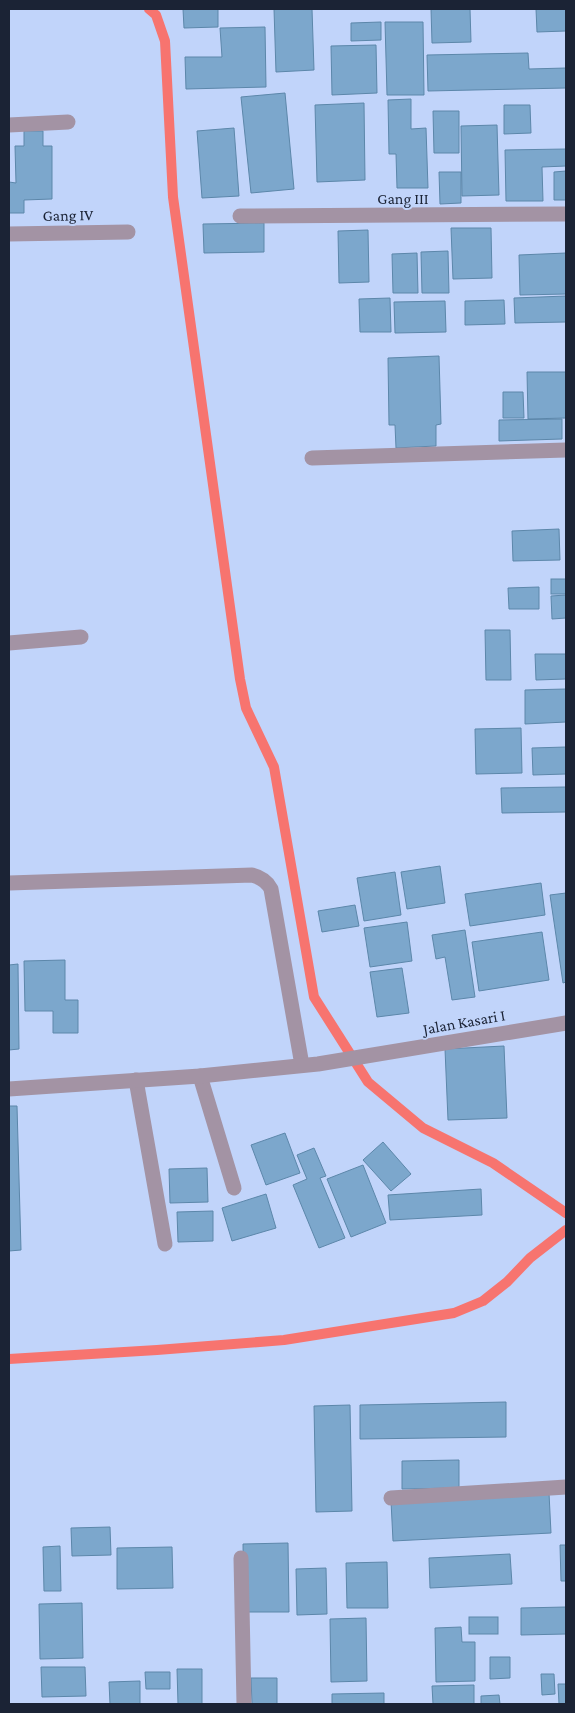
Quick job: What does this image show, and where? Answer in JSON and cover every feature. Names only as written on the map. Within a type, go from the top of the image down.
[{"type":"street","points":[[9,124],[68,122]]},
{"type":"street","name":"Gang III","points":[[240,216],[566,214]]},
{"type":"street","name":"Gang IV","points":[[9,234],[128,232]]},
{"type":"street","points":[[312,458],[566,450]]},
{"type":"street","points":[[9,643],[81,637]]},
{"type":"street","points":[[9,883],[252,875],[259,877],[271,889],[302,1065]]},
{"type":"street","name":"Jalan Kasari I","points":[[9,1089],[200,1076],[318,1064],[566,1023]]},
{"type":"street","points":[[200,1076],[234,1188]]},
{"type":"street","points":[[136,1080],[165,1244]]},
{"type":"street","points":[[391,1498],[566,1488]]},
{"type":"street","points":[[241,1558],[244,1704]]},
{"type":"building","points":[[183,9],[218,9],[218,27],[184,28]]},
{"type":"building","points":[[274,9],[312,9],[314,70],[276,72]]},
{"type":"building","points":[[431,9],[470,9],[471,42],[432,43]]},
{"type":"building","points":[[536,9],[566,9],[566,31],[537,32]]},
{"type":"building","points":[[381,22],[381,40],[351,41],[351,23]]},
{"type":"building","points":[[385,22],[423,22],[424,95],[387,95]]},
{"type":"building","points":[[265,27],[266,87],[186,89],[185,57],[222,57],[220,28]]},
{"type":"building","points":[[376,45],[377,93],[332,95],[331,46]]},
{"type":"building","points":[[528,53],[529,69],[566,68],[566,88],[428,91],[427,55]]},
{"type":"building","points":[[285,93],[294,189],[251,193],[241,97]]},
{"type":"building","points":[[411,99],[411,129],[426,128],[428,188],[397,188],[396,154],[389,154],[388,100]]},
{"type":"building","points":[[364,103],[365,180],[317,182],[315,105]]},
{"type":"building","points":[[504,105],[530,105],[531,133],[504,134]]},
{"type":"building","points":[[433,111],[459,111],[459,153],[434,153]]},
{"type":"building","points":[[497,125],[499,195],[462,196],[461,126]]},
{"type":"building","points":[[234,128],[239,196],[202,198],[197,131]]},
{"type":"building","points":[[24,131],[43,131],[43,146],[52,146],[52,199],[24,200],[24,213],[9,213],[9,182],[16,183],[15,146],[24,146]]},
{"type":"building","points":[[566,149],[566,166],[542,167],[543,201],[506,201],[505,150]]},
{"type":"building","points":[[566,171],[566,200],[554,200],[554,172]]},
{"type":"building","points":[[439,172],[461,172],[461,203],[440,204]]},
{"type":"building","points":[[264,223],[264,252],[204,253],[203,224]]},
{"type":"building","points":[[451,228],[491,228],[492,278],[453,279]]},
{"type":"building","points":[[368,230],[369,282],[339,283],[338,231]]},
{"type":"building","points":[[448,251],[449,293],[422,293],[421,252]]},
{"type":"building","points":[[417,253],[418,293],[393,293],[392,254]]},
{"type":"building","points":[[566,253],[566,294],[520,295],[519,255]]},
{"type":"building","points":[[566,296],[566,322],[515,323],[514,298]]},
{"type":"building","points":[[390,298],[391,332],[360,332],[359,299]]},
{"type":"building","points":[[504,300],[505,324],[465,325],[465,301]]},
{"type":"building","points":[[445,301],[446,332],[395,333],[394,302]]},
{"type":"building","points":[[439,356],[441,424],[436,425],[436,446],[396,448],[395,425],[389,425],[388,358]]},
{"type":"building","points":[[527,372],[566,372],[566,418],[528,419]]},
{"type":"building","points":[[503,392],[523,392],[524,418],[503,418]]},
{"type":"building","points":[[562,419],[562,439],[499,441],[499,420]]},
{"type":"building","points":[[559,529],[560,560],[513,561],[512,531]]},
{"type":"building","points":[[551,579],[566,579],[566,594],[551,594]]},
{"type":"building","points":[[539,587],[539,609],[509,609],[508,588]]},
{"type":"building","points":[[566,595],[566,618],[552,619],[551,596]]},
{"type":"building","points":[[485,630],[510,630],[511,680],[486,680]]},
{"type":"building","points":[[535,654],[566,654],[566,679],[536,680]]},
{"type":"building","points":[[566,689],[566,722],[525,724],[525,690]]},
{"type":"building","points":[[521,728],[522,773],[476,774],[475,729]]},
{"type":"building","points":[[566,747],[566,774],[533,775],[532,748]]},
{"type":"building","points":[[566,787],[566,812],[502,813],[501,788]]},
{"type":"building","points":[[440,866],[445,903],[407,909],[401,872]]},
{"type":"building","points":[[395,872],[401,915],[364,921],[357,878]]},
{"type":"building","points":[[541,883],[545,915],[470,926],[465,894]]},
{"type":"building","points":[[566,893],[566,982],[563,983],[550,895]]},
{"type":"building","points":[[355,905],[359,926],[322,932],[318,911]]},
{"type":"building","points":[[407,922],[412,961],[370,967],[364,928]]},
{"type":"building","points":[[465,930],[475,997],[452,1000],[445,957],[436,959],[432,935]]},
{"type":"building","points":[[542,932],[549,980],[479,991],[472,942]]},
{"type":"building","points":[[65,960],[65,1000],[78,1000],[78,1033],[53,1033],[53,1011],[25,1011],[24,961]]},
{"type":"building","points":[[18,964],[19,1049],[9,1050],[9,965]]},
{"type":"building","points":[[402,968],[409,1013],[377,1017],[370,972]]},
{"type":"building","points":[[504,1046],[507,1118],[448,1120],[445,1049]]},
{"type":"building","points":[[9,1106],[17,1106],[21,1250],[9,1251]]},
{"type":"building","points":[[285,1133],[300,1173],[266,1185],[251,1145]]},
{"type":"building","points":[[383,1142],[411,1174],[391,1191],[363,1160]]},
{"type":"building","points":[[314,1148],[326,1176],[320,1178],[345,1238],[319,1248],[293,1185],[307,1179],[297,1155]]},
{"type":"building","points":[[363,1165],[386,1223],[351,1237],[327,1179]]},
{"type":"building","points":[[207,1168],[208,1202],[170,1203],[169,1169]]},
{"type":"building","points":[[481,1189],[482,1215],[390,1220],[388,1195]]},
{"type":"building","points":[[266,1194],[276,1228],[232,1241],[222,1208]]},
{"type":"building","points":[[213,1211],[213,1241],[178,1242],[177,1212]]},
{"type":"building","points":[[506,1402],[506,1437],[360,1439],[360,1405]]},
{"type":"building","points":[[350,1405],[352,1511],[316,1512],[314,1406]]},
{"type":"building","points":[[459,1460],[459,1488],[402,1489],[402,1461]]},
{"type":"building","points":[[549,1493],[551,1533],[393,1541],[391,1501]]},
{"type":"building","points":[[110,1527],[111,1555],[72,1556],[71,1528]]},
{"type":"building","points":[[288,1543],[289,1612],[244,1612],[243,1544]]},
{"type":"building","points":[[560,1545],[566,1545],[566,1581],[561,1581]]},
{"type":"building","points":[[60,1546],[61,1591],[44,1591],[43,1547]]},
{"type":"building","points":[[172,1547],[173,1588],[117,1589],[117,1548]]},
{"type":"building","points":[[510,1554],[512,1584],[430,1588],[429,1558]]},
{"type":"building","points":[[387,1562],[388,1608],[347,1608],[346,1563]]},
{"type":"building","points":[[326,1568],[327,1614],[297,1615],[296,1569]]},
{"type":"building","points":[[82,1603],[83,1658],[40,1659],[39,1604]]},
{"type":"building","points":[[566,1607],[566,1634],[521,1635],[521,1608]]},
{"type":"building","points":[[469,1617],[498,1617],[498,1634],[469,1634]]},
{"type":"building","points":[[366,1618],[367,1681],[331,1682],[330,1619]]},
{"type":"building","points":[[461,1627],[462,1642],[475,1642],[475,1681],[436,1682],[435,1628]]},
{"type":"building","points":[[490,1657],[510,1657],[510,1678],[490,1679]]},
{"type":"building","points":[[41,1667],[85,1667],[86,1696],[42,1697]]},
{"type":"building","points":[[177,1669],[202,1669],[202,1704],[178,1704]]},
{"type":"building","points":[[145,1672],[170,1672],[170,1689],[146,1689]]},
{"type":"building","points":[[541,1674],[554,1674],[555,1694],[542,1695]]},
{"type":"building","points":[[251,1678],[277,1678],[277,1704],[252,1704]]},
{"type":"building","points":[[140,1681],[140,1704],[110,1704],[109,1682]]},
{"type":"building","points":[[558,1684],[566,1684],[566,1704],[559,1704]]},
{"type":"building","points":[[474,1685],[474,1704],[433,1704],[432,1686]]},
{"type":"building","points":[[384,1693],[384,1704],[332,1704],[332,1694]]},
{"type":"building","points":[[499,1695],[500,1704],[481,1704],[481,1696]]},
{"type":"waterway","points":[[149,9],[156,15],[165,41],[173,197],[240,679],[246,708],[274,767],[314,997],[368,1082],[423,1128],[493,1163],[566,1213]]},
{"type":"waterway","points":[[9,1359],[284,1340],[454,1313],[483,1301],[507,1282],[530,1258],[566,1230]]}]
